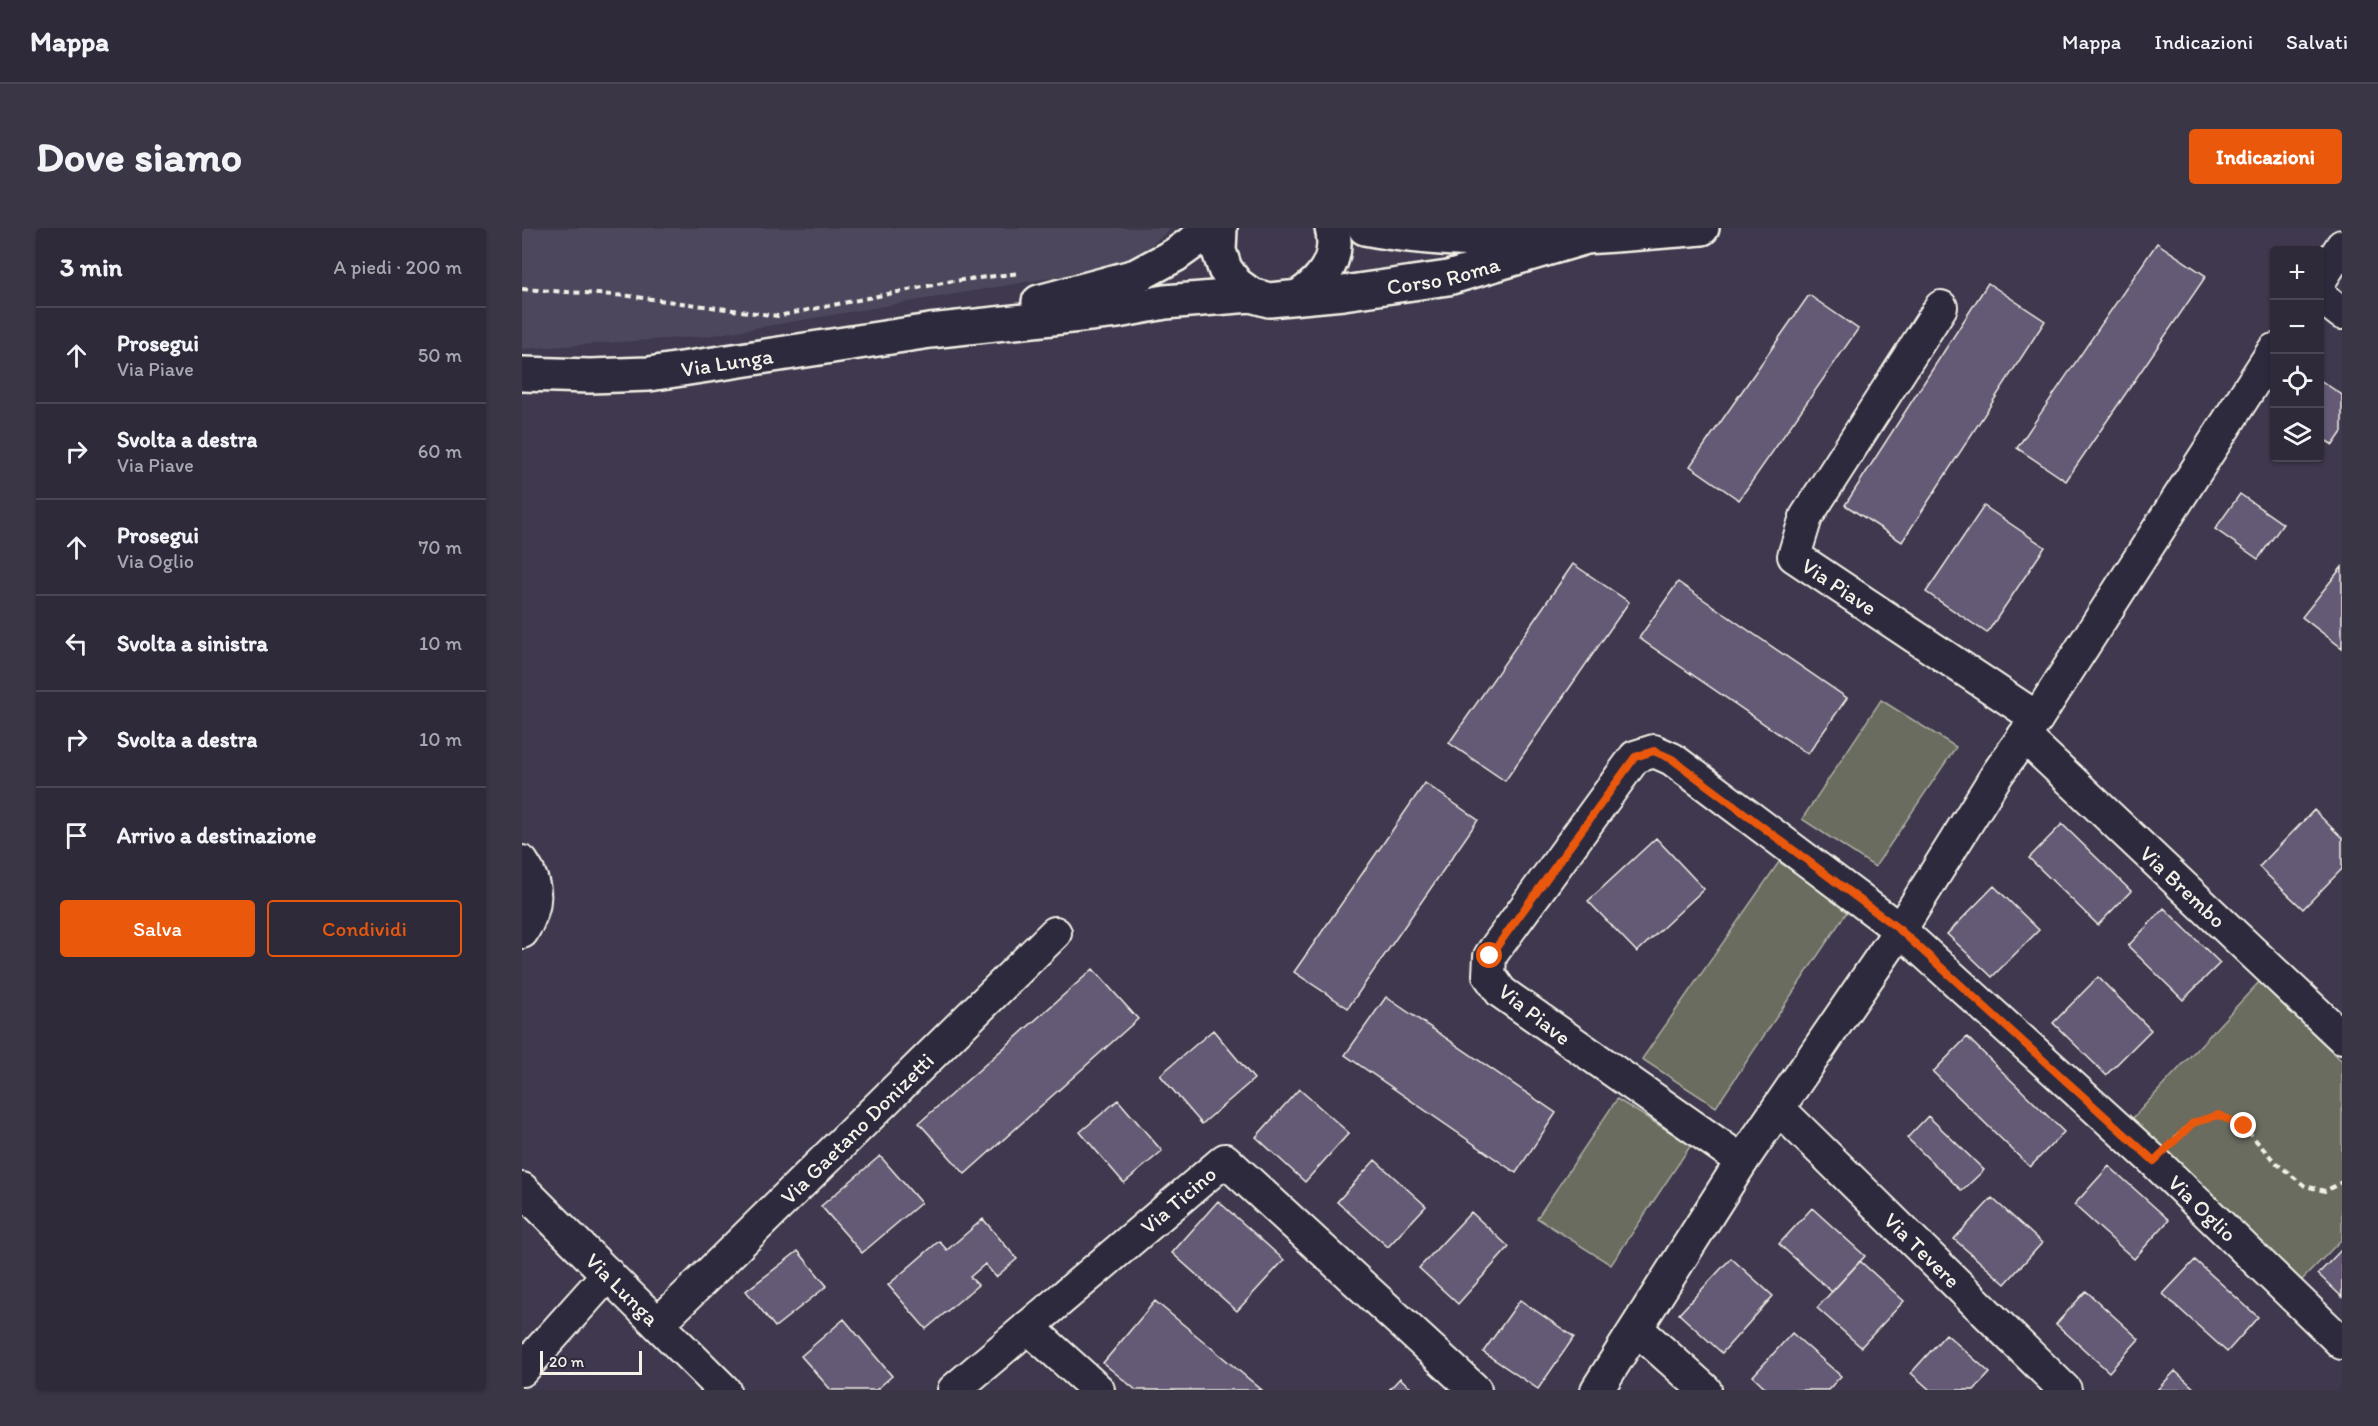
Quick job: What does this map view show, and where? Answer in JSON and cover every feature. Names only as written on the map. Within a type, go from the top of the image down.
[{"type":"street","name":"Via Lunga","points":[[930,331],[1136,276],[1175,255],[1213,228]]},
{"type":"street","points":[[1220,228],[1219,251],[1225,269],[1236,284],[1251,295]]},
{"type":"street","points":[[1300,296],[1316,285],[1328,270],[1334,252],[1332,228]]},
{"type":"street","name":"Corso Roma","points":[[1365,228],[1408,237],[1482,241],[1583,238],[1702,228]]},
{"type":"street","name":"Corso Roma","points":[[1251,295],[1269,300],[1285,300],[1300,296],[1343,293],[1448,278],[1583,238]]},
{"type":"street","points":[[2324,273],[2342,246]]},
{"type":"street","name":"Via Lunga","points":[[522,374],[590,376],[649,374],[930,331],[1117,311],[1165,302],[1251,295]]},
{"type":"street","points":[[2324,300],[2342,313]]},
{"type":"street","name":"Via Piave","points":[[1941,307],[1806,517],[1794,556],[2030,727]]},
{"type":"street","points":[[1597,1390],[1742,1161],[1900,930],[1998,773],[2271,354]]},
{"type":"street","name":"Via Brembo","points":[[2030,727],[2342,1037]]},
{"type":"street","name":"Via Piave","points":[[1742,1161],[1501,992],[1489,975],[1490,956],[1635,757],[1654,751],[1672,759],[1900,930]]},
{"type":"street","points":[[522,862],[533,877],[534,899],[531,918],[522,932]]},
{"type":"street","name":"Via Oglio","points":[[1900,930],[2154,1161],[2342,1344]]},
{"type":"street","name":"Via Gaetano Donizetti","points":[[658,1324],[1055,933]]},
{"type":"street","name":"Via Tevere","points":[[1779,1110],[2065,1390]]},
{"type":"street","name":"Via Ticino","points":[[954,1390],[1225,1160],[1475,1390]]},
{"type":"street","name":"Via Lunga","points":[[522,1189],[724,1390]]},
{"type":"street","points":[[522,1370],[608,1275]]},
{"type":"street","points":[[1028,1327],[1098,1390]]},
{"type":"street","points":[[1637,1329],[1705,1390]]},
{"type":"path","points":[[522,290],[629,296],[778,316],[953,281],[1032,272]]},
{"type":"path","points":[[2154,1161],[2193,1123],[2218,1115],[2244,1126],[2276,1162],[2305,1186],[2325,1191],[2342,1182]]},
{"type":"shaded area","points":[[522,228],[1172,228],[1126,265],[708,336],[522,349]]},
{"type":"green space","points":[[1881,700],[1956,747],[1875,867],[1802,819]]},
{"type":"green space","points":[[1779,862],[1849,909],[1716,1107],[1642,1059]]},
{"type":"green space","points":[[2259,982],[2342,1061],[2342,1239],[2299,1283],[2131,1120]]},
{"type":"green space","points":[[1617,1099],[1691,1145],[1611,1265],[1537,1218]]},
{"type":"building","points":[[2157,243],[2206,276],[2066,481],[2017,448]]},
{"type":"building","points":[[1988,283],[2045,321],[1902,542],[1845,505]]},
{"type":"building","points":[[1809,295],[1858,329],[1739,500],[1690,466]]},
{"type":"building","points":[[2324,383],[2342,395],[2342,432],[2333,445],[2324,439]]},
{"type":"building","points":[[2240,494],[2283,524],[2258,559],[2215,529]]},
{"type":"building","points":[[1984,506],[2045,547],[1987,633],[1926,592]]},
{"type":"building","points":[[1573,564],[1629,602],[1505,781],[1449,743]]},
{"type":"building","points":[[2342,567],[2342,648],[2302,617]]},
{"type":"building","points":[[1678,582],[1847,698],[1808,754],[1639,638]]},
{"type":"building","points":[[1425,783],[1478,820],[1348,1008],[1294,972]]},
{"type":"building","points":[[2314,810],[2342,838],[2342,869],[2303,909],[2259,867]]},
{"type":"building","points":[[2062,824],[2131,891],[2098,925],[2029,858]]},
{"type":"building","points":[[1656,838],[1704,889],[1637,952],[1588,901]]},
{"type":"building","points":[[1994,886],[2039,930],[1992,977],[1947,934]]},
{"type":"building","points":[[2164,908],[2220,963],[2183,1000],[2128,946]]},
{"type":"building","points":[[1093,969],[1138,1019],[965,1174],[919,1123]]},
{"type":"building","points":[[2098,977],[2151,1030],[2106,1075],[2053,1023]]},
{"type":"building","points":[[1386,997],[1556,1113],[1516,1173],[1345,1055]]},
{"type":"building","points":[[1213,1030],[1254,1079],[1202,1124],[1160,1075]]},
{"type":"building","points":[[1967,1037],[2064,1132],[2030,1167],[1933,1072]]},
{"type":"building","points":[[1299,1089],[1349,1133],[1305,1182],[1256,1137]]},
{"type":"building","points":[[1118,1100],[1162,1151],[1124,1183],[1080,1132]]},
{"type":"building","points":[[1928,1116],[1984,1170],[1962,1191],[1907,1138]]},
{"type":"building","points":[[880,1156],[921,1203],[862,1253],[821,1206]]},
{"type":"building","points":[[1375,1160],[1426,1206],[1388,1247],[1337,1202]]},
{"type":"building","points":[[2109,1166],[2169,1220],[2134,1259],[2074,1205]]},
{"type":"building","points":[[1992,1198],[2042,1243],[2005,1284],[1954,1239]]},
{"type":"building","points":[[1218,1201],[1284,1260],[1237,1311],[1172,1253]]},
{"type":"building","points":[[1812,1208],[1865,1256],[1832,1292],[1779,1244]]},
{"type":"building","points":[[1471,1212],[1509,1247],[1458,1304],[1419,1268]]},
{"type":"building","points":[[983,1219],[1017,1259],[996,1277],[985,1264],[970,1277],[978,1285],[926,1329],[888,1285],[939,1241],[947,1250]]},
{"type":"building","points":[[2342,1249],[2342,1297],[2318,1274]]},
{"type":"building","points":[[798,1251],[827,1286],[775,1327],[746,1291]]},
{"type":"building","points":[[1731,1258],[1773,1296],[1722,1353],[1679,1314]]},
{"type":"building","points":[[2195,1260],[2258,1317],[2227,1352],[2163,1294]]},
{"type":"building","points":[[1860,1261],[1904,1301],[1861,1347],[1817,1308]]},
{"type":"building","points":[[2086,1291],[2139,1339],[2109,1372],[2056,1324]]},
{"type":"building","points":[[1520,1300],[1574,1337],[1538,1389],[1483,1352]]},
{"type":"building","points":[[1155,1301],[1262,1390],[1136,1390],[1103,1363]]},
{"type":"building","points":[[844,1319],[892,1376],[876,1390],[831,1390],[801,1356]]},
{"type":"building","points":[[1792,1333],[1841,1376],[1828,1390],[1768,1390],[1753,1376]]},
{"type":"building","points":[[1946,1334],[1990,1373],[1974,1390],[1930,1390],[1911,1373]]},
{"type":"building","points":[[2175,1371],[2196,1390],[2157,1390]]},
{"type":"building","points":[[1400,1378],[1413,1390],[1389,1390]]},
{"type":"route","points":[[1490,956],[1635,757],[1654,751],[1672,759],[1900,930],[2154,1161],[2177,1136],[2193,1123],[2218,1115],[2244,1126]]}]
